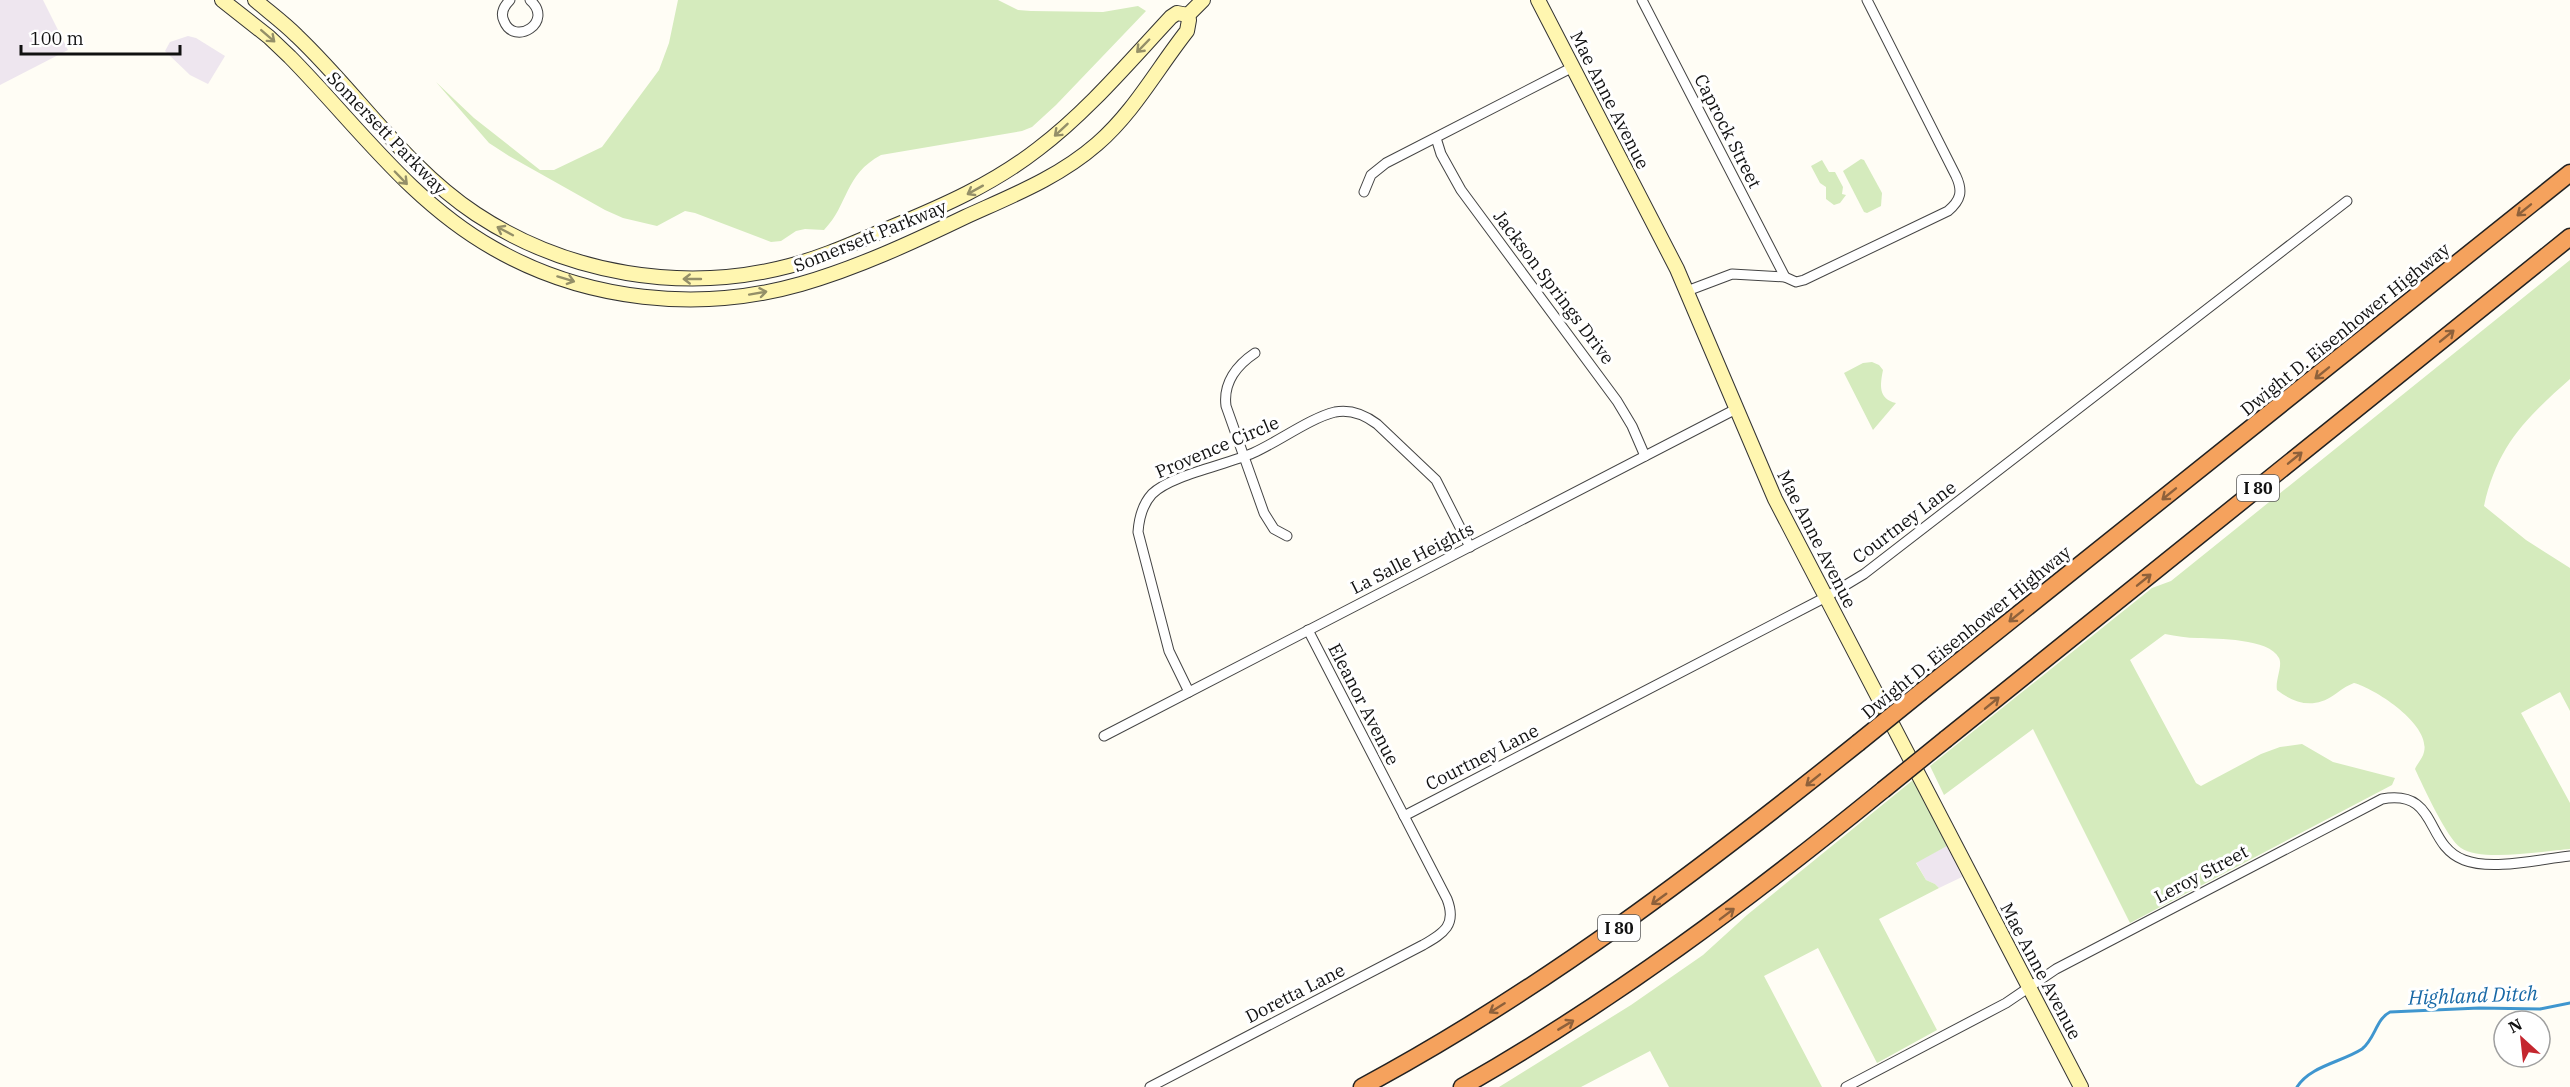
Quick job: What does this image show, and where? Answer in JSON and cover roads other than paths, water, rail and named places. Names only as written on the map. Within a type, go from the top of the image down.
[{"type":"highway","name":"Dwight D. Eisenhower Highway","points":[[1362,1087],[1502,1005],[1636,916],[1727,848],[2570,174]]},
{"type":"highway","name":"I 80","points":[[1462,1087],[1573,1021],[1629,984],[1780,874],[2570,237]]},
{"type":"main road","name":"Somersett Parkway","points":[[222,0],[269,37],[290,57],[415,192],[453,223],[476,238],[511,258],[568,280],[624,294],[694,299],[745,296],[773,291],[829,275],[946,226],[1057,173],[1097,144],[1125,115],[1187,31],[1190,20],[1188,15]]},
{"type":"main road","name":"Somersett Parkway","points":[[255,0],[297,36],[423,172],[476,214],[532,245],[578,262],[628,274],[681,279],[730,277],[788,267],[843,248],[963,196],[1000,176],[1039,149],[1082,109],[1171,17],[1177,13],[1188,15]]},
{"type":"main road","name":"Somersett Parkway","points":[[1188,15],[1203,0]]},
{"type":"main road","name":"Mae Anne Avenue","points":[[1538,0],[1687,291],[1775,499],[2081,1087]]},
{"type":"street","points":[[504,2],[502,16],[507,27],[523,32],[533,27],[538,16],[535,5],[530,0]]},
{"type":"street","name":"Caprock Street","points":[[1642,0],[1785,277]]},
{"type":"street","points":[[1687,291],[1732,274],[1785,277],[1796,282],[1804,280],[1948,211],[1958,203],[1961,194],[1956,176],[1867,0]]},
{"type":"street","points":[[1364,192],[1366,183],[1378,169],[1573,67]]},
{"type":"street","name":"Jackson Springs Drive","points":[[1436,138],[1441,154],[1461,190],[1617,401],[1632,426],[1645,456]]},
{"type":"street","name":"Courtney Lane","points":[[1404,816],[1826,597],[1887,558],[2347,201]]},
{"type":"street","points":[[1255,353],[1232,375],[1225,400],[1269,522],[1274,529],[1287,536]]},
{"type":"street","name":"La Salle Heights","points":[[1104,736],[1736,410]]},
{"type":"street","name":"Provence Circle","points":[[1189,692],[1169,651],[1141,545],[1139,521],[1146,501],[1160,488],[1244,457],[1334,412],[1362,414],[1377,424],[1436,480],[1470,547]]},
{"type":"street","name":"Eleanor Avenue","points":[[1308,630],[1447,899],[1452,915],[1450,922]]},
{"type":"street","name":"Leroy Street","points":[[1846,1087],[2006,1003],[2056,969],[2382,799],[2403,797],[2421,806],[2447,848],[2465,860],[2490,864],[2570,856]]},
{"type":"street","name":"Doretta Lane","points":[[1150,1087],[1423,945],[1445,930],[1450,922]]},
{"type":"waterway","name":"Highland Ditch","points":[[2297,1087],[2318,1069],[2362,1049],[2385,1015],[2390,1012],[2479,1008],[2540,1009],[2570,1003]]}]
